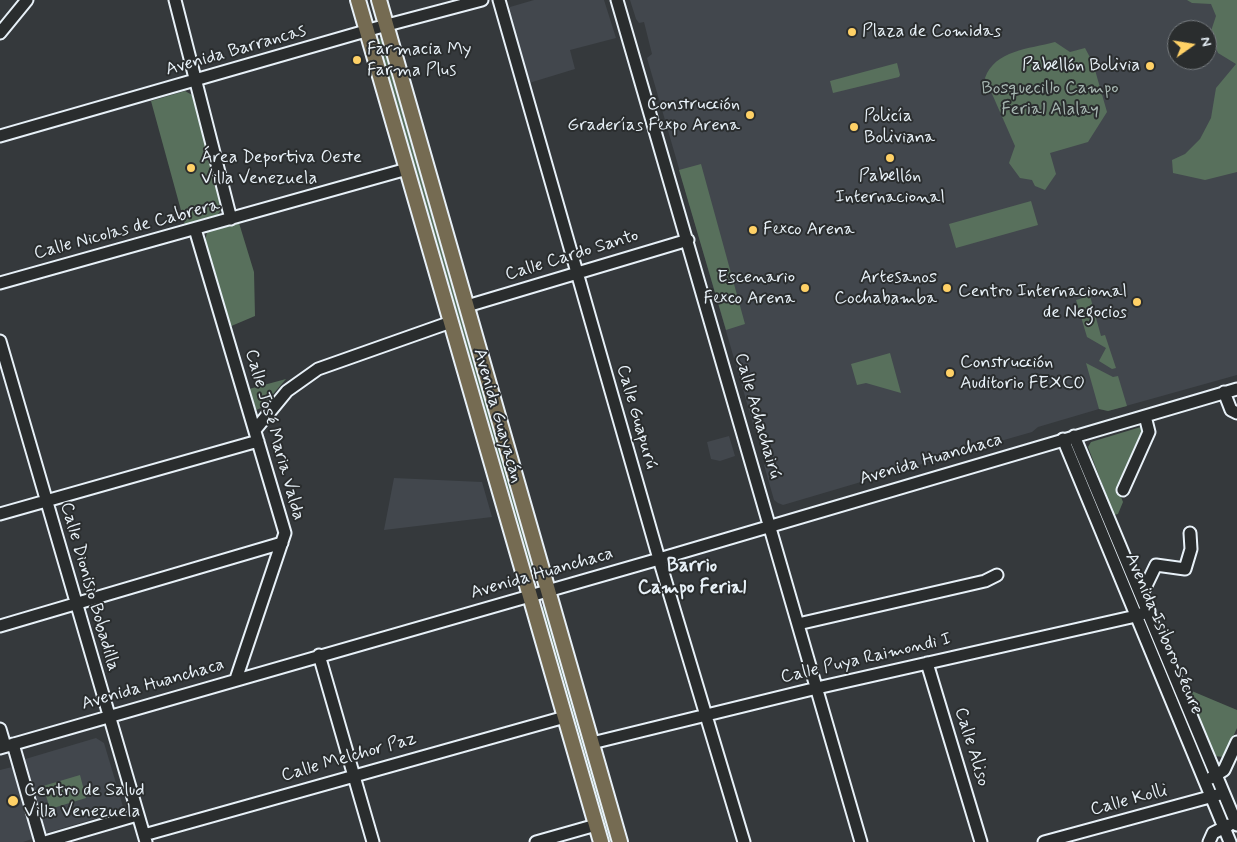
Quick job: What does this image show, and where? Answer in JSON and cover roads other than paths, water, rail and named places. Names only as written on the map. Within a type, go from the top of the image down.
[{"type":"main road","name":"Avenida Guayacán","points":[[358,0],[601,842]]},
{"type":"main road","name":"Avenida Guayacán","points":[[379,0],[620,842]]},
{"type":"street","points":[[0,33],[27,0]]},
{"type":"street","points":[[175,0],[231,219]]},
{"type":"street","name":"Avenida Barrancas","points":[[0,136],[367,30],[482,0]]},
{"type":"street","name":"Calle Guapurú","points":[[499,0],[659,559],[744,842]]},
{"type":"street","name":"Calle Achachairú","points":[[617,0],[861,842]]},
{"type":"street","name":"Calle Nicolas de Cabrera","points":[[0,283],[407,168]]},
{"type":"street","name":"Calle José Maria Valda","points":[[196,229],[285,533],[236,679]]},
{"type":"street","name":"Calle Cardo Santo","points":[[467,306],[688,240]]},
{"type":"street","points":[[0,514],[256,435],[287,390],[318,369],[451,322]]},
{"type":"street","name":"Calle Dionisio Bobadilla","points":[[0,341],[145,838]]},
{"type":"street","name":"Avenida Huanchaca","points":[[6,746],[659,559],[1237,389]]},
{"type":"street","points":[[1224,392],[1231,410],[1237,413]]},
{"type":"street","points":[[1123,490],[1149,432],[1145,416]]},
{"type":"street","name":"Avenida Isiboro Sécure","points":[[1074,436],[1142,594],[1236,823]]},
{"type":"street","name":"Avenida Isiboro Sécure","points":[[1062,439],[1230,842]]},
{"type":"street","points":[[1142,594],[1156,565],[1185,569],[1191,549],[1190,533]]},
{"type":"street","points":[[0,626],[282,543]]},
{"type":"street","points":[[798,624],[984,582],[997,575]]},
{"type":"street","name":"Calle Puya Raimondi I","points":[[592,743],[817,688],[1136,616],[1149,611]]},
{"type":"street","points":[[319,655],[373,842]]},
{"type":"street","name":"Calle Aliso","points":[[927,663],[980,842]]},
{"type":"street","name":"Calle Melchor Paz","points":[[145,838],[354,774],[565,717]]},
{"type":"street","points":[[0,729],[43,842],[138,815]]},
{"type":"street","points":[[1205,781],[1224,770],[1237,742]]},
{"type":"street","name":"Calle Kolli","points":[[1044,842],[1223,793]]},
{"type":"street","points":[[1209,842],[1213,833],[1236,823]]},
{"type":"street","points":[[536,842],[596,825]]},
{"type":"place","name":"Plaza de Comidas","points":[[852,32]]},
{"type":"place","name":"Farmacia My Farma Plus","points":[[357,60]]},
{"type":"place","name":"Pabellón Bolivia","points":[[1150,66]]},
{"type":"place","name":"Construcción Graderías Fexpo Arena","points":[[750,115]]},
{"type":"place","name":"Policía Boliviana","points":[[854,127]]},
{"type":"place","name":"Pabellón Internacional","points":[[890,158]]},
{"type":"place","name":"Área Deportiva Oeste Villa Venezuela","points":[[191,168]]},
{"type":"place","name":"Fexco Arena","points":[[753,230]]},
{"type":"place","name":"Escenario Fexco Arena","points":[[805,288]]},
{"type":"place","name":"Artesanos Cochabamba","points":[[947,288]]},
{"type":"place","name":"Centro Internacional de Negocios","points":[[1137,302]]},
{"type":"place","name":"Construcción Auditorio FEXCO","points":[[950,373]]},
{"type":"place","name":"Centro de Salud Villa Venezuela","points":[[13,801]]},
{"type":"district","name":"Barrio Campo Ferial","points":[[692,578]]},
{"type":"park label","name":"Bosquecillo Campo Ferial Alalay","points":[[1050,99]]}]
